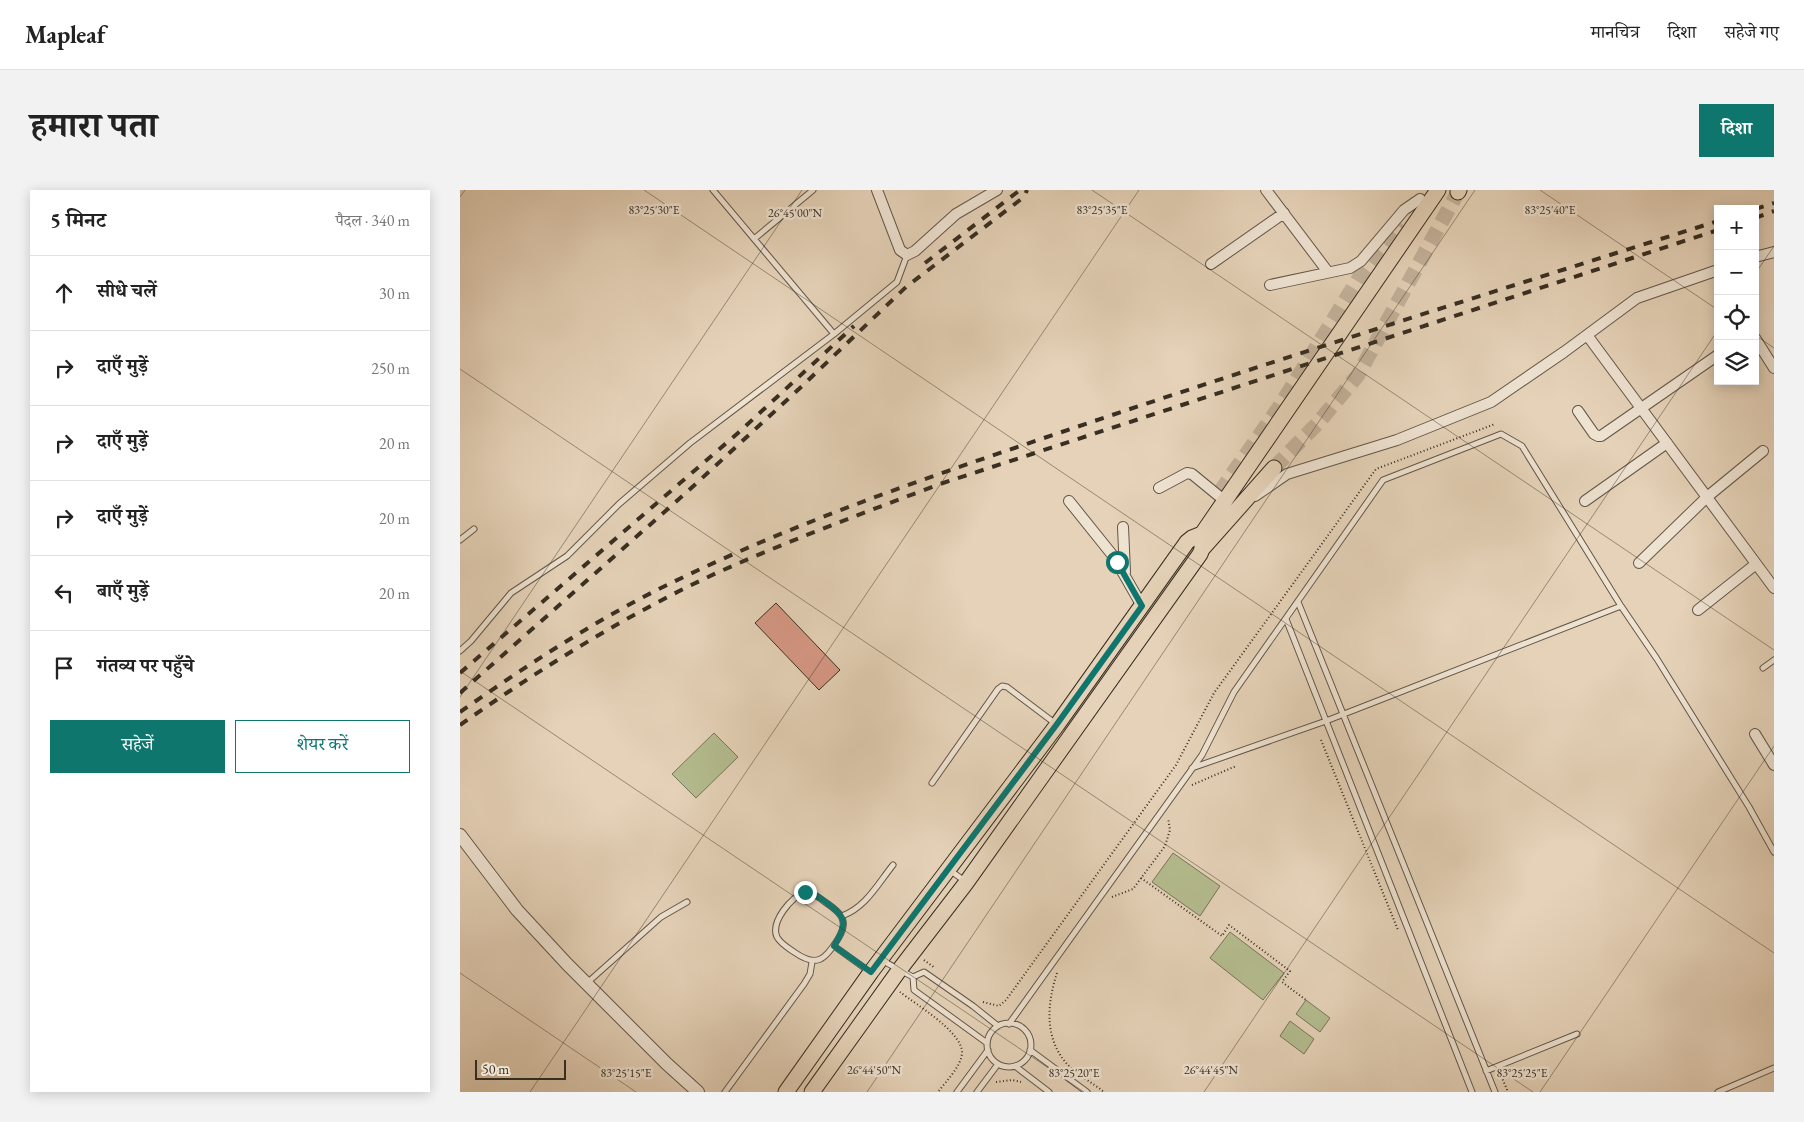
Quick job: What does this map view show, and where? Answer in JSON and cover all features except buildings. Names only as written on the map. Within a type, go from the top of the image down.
[{"type":"main road","points":[[812,1092],[906,973],[1198,541],[1221,496],[1438,190]]},
{"type":"main road","points":[[1402,224],[1423,194]]},
{"type":"main road","points":[[786,1092],[880,959],[1057,724],[1142,606],[1198,541],[1240,507],[1274,468]]},
{"type":"street","points":[[877,190],[900,250],[907,255],[915,251],[956,214],[997,190]]},
{"type":"street","points":[[1266,190],[1328,272]]},
{"type":"street","points":[[1270,285],[1356,266],[1404,210],[1423,194]]},
{"type":"street","points":[[1211,264],[1284,213]]},
{"type":"street","points":[[1759,256],[1773,254]]},
{"type":"street","points":[[1240,507],[1287,474],[1398,440],[1491,402],[1637,298],[1714,274]]},
{"type":"street","points":[[1587,335],[1774,588]]},
{"type":"street","points":[[1756,340],[1774,368]]},
{"type":"street","points":[[1578,411],[1594,434],[1601,436],[1640,407],[1714,358]]},
{"type":"street","points":[[1585,501],[1667,443]]},
{"type":"street","points":[[1639,563],[1707,497],[1763,451]]},
{"type":"street","points":[[1159,488],[1187,473],[1192,474],[1221,496]]},
{"type":"street","points":[[1069,502],[1114,558],[1142,606]]},
{"type":"street","points":[[1123,527],[1125,575]]},
{"type":"street","points":[[1698,610],[1756,564]]},
{"type":"street","points":[[1756,734],[1774,765]]},
{"type":"street","points":[[460,835],[517,910],[587,984],[667,1064],[698,1092]]},
{"type":"lane","points":[[713,190],[834,334]]},
{"type":"lane","points":[[754,239],[812,190]]},
{"type":"lane","points":[[460,651],[471,641],[511,593],[566,556],[619,504],[683,448],[834,334],[897,282],[907,255]]},
{"type":"lane","points":[[1009,1024],[1205,750],[1234,692],[1383,480],[1501,434],[1522,446],[1621,606],[1673,684],[1749,807],[1774,852]]},
{"type":"lane","points":[[460,540],[474,530]]},
{"type":"lane","points":[[1298,602],[1495,1092]]},
{"type":"lane","points":[[1192,768],[1326,721],[1342,713],[1621,606]]},
{"type":"lane","points":[[1286,620],[1472,1092]]},
{"type":"lane","points":[[1763,668],[1774,660]]},
{"type":"lane","points":[[932,783],[1002,686],[1008,687],[1057,724]]},
{"type":"lane","points":[[842,916],[854,912],[861,906],[892,865]]},
{"type":"lane","points":[[948,869],[966,883]]},
{"type":"lane","points":[[805,892],[812,893],[839,911],[842,916],[841,934],[834,946],[819,960],[812,962],[804,959],[776,936],[776,927],[780,916],[799,894],[805,892]]},
{"type":"lane","points":[[587,984],[661,917],[687,902]]},
{"type":"lane","points":[[834,946],[871,972]]},
{"type":"lane","points":[[880,959],[906,973],[924,972],[998,1026]]},
{"type":"lane","points":[[725,1092],[804,984],[810,974],[812,962]]},
{"type":"lane","points":[[906,973],[914,990],[987,1043]]},
{"type":"lane","points":[[1015,1024],[1022,1027],[1030,1039],[1030,1050],[1026,1059],[1015,1066],[1008,1067],[998,1064],[990,1057],[987,1043],[989,1036],[998,1026],[1015,1024]]},
{"type":"lane","points":[[1486,1071],[1577,1034]]},
{"type":"lane","points":[[957,1092],[988,1050]]},
{"type":"lane","points":[[1030,1050],[1087,1092]]},
{"type":"lane","points":[[977,1092],[998,1064]]},
{"type":"lane","points":[[1015,1066],[1049,1092]]},
{"type":"lane","points":[[1718,1092],[1774,1068]]},
{"type":"path","points":[[1321,740],[1399,933]]},
{"type":"path","points":[[1188,787],[1236,766]]},
{"type":"path","points":[[1107,900],[1112,896],[1133,889],[1165,846],[1170,830],[1168,815]]},
{"type":"path","points":[[1141,878],[1222,936],[1229,926],[1290,971],[1282,982],[1306,1000]]},
{"type":"path","points":[[922,958],[938,970]]},
{"type":"path","points":[[1058,969],[1051,992],[1049,1008],[1052,1037],[1068,1065],[1104,1092]]},
{"type":"path","points":[[900,992],[952,1032],[960,1043],[962,1053],[959,1063],[938,1092]]},
{"type":"path","points":[[976,1000],[999,1006],[1006,1000]]},
{"type":"path","points":[[1499,1070],[1508,1092]]},
{"type":"path","points":[[995,1083],[1012,1080],[1024,1084]]},
{"type":"green space","points":[[714,733],[738,757],[696,798],[672,774]]},
{"type":"green space","points":[[1173,853],[1220,886],[1200,916],[1152,882]]},
{"type":"green space","points":[[1230,932],[1284,973],[1263,1000],[1210,958]]},
{"type":"green space","points":[[1306,1000],[1330,1018],[1320,1032],[1296,1014]]},
{"type":"green space","points":[[1290,1021],[1314,1039],[1304,1054],[1280,1036]]},
{"type":"tunnel","points":[[1274,468],[1318,423],[1358,375],[1458,192]]},
{"type":"tunnel","points":[[1219,493],[1280,406],[1359,278],[1402,224]]},
{"type":"railway","points":[[925,263],[1020,190]]},
{"type":"railway","points":[[460,693],[688,491],[906,287],[1024,197],[1027,190]]},
{"type":"railway","points":[[1759,208],[1774,203]]},
{"type":"railway","points":[[1759,217],[1774,211]]},
{"type":"railway","points":[[460,712],[556,648],[631,603],[714,563],[830,514],[948,471],[1127,410],[1714,222]]},
{"type":"railway","points":[[460,725],[554,662],[654,604],[721,571],[830,526],[940,484],[1714,231]]},
{"type":"railway","points":[[460,673],[738,433],[854,326]]},
{"type":"route","points":[[805,892],[812,893],[839,911],[843,923],[841,934],[834,946],[871,972],[1057,724],[1142,606],[1117,562]]}]
